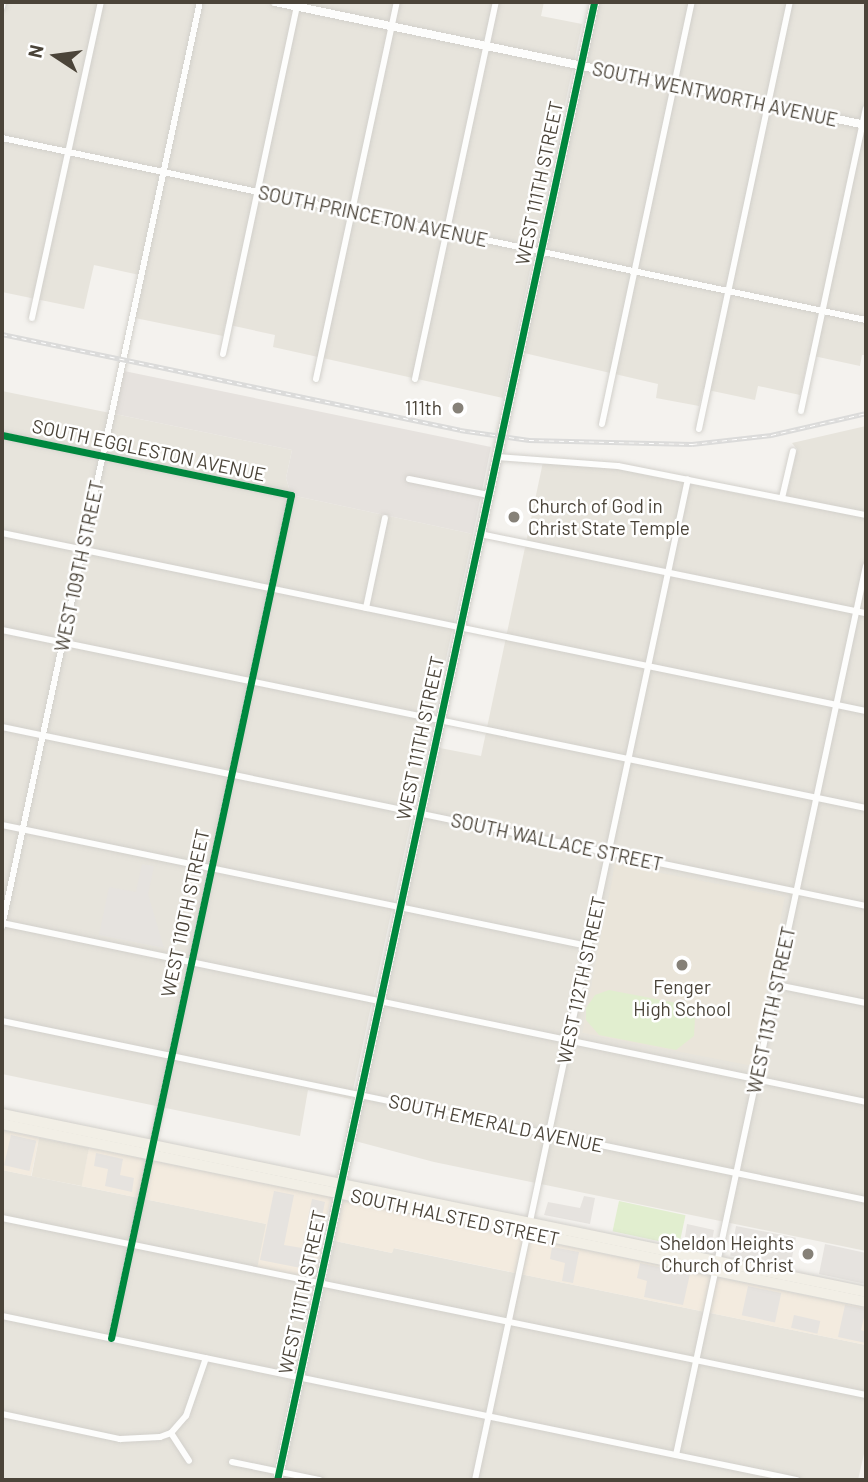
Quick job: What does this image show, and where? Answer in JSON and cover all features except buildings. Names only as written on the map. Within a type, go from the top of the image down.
[{"type":"main road","name":"WEST 111TH STREET","points":[[278,1476],[594,2]]},
{"type":"main road","name":"SOUTH HALSTED STREET","points":[[2,1114],[340,1189],[717,1266],[866,1292]]},
{"type":"main road","name":"SOUTH HALSTED STREET","points":[[2,1124],[151,1149]]},
{"type":"main road","name":"SOUTH HALSTED STREET","points":[[717,1266],[866,1302]]},
{"type":"street","points":[[2,7],[3,2]]},
{"type":"street","points":[[32,318],[101,2]]},
{"type":"street","name":"WEST 109TH STREET","points":[[2,924],[200,2]]},
{"type":"street","name":"SOUTH WENTWORTH AVENUE","points":[[275,2],[298,4],[865,125]]},
{"type":"street","points":[[316,379],[397,2]]},
{"type":"street","points":[[415,379],[496,2]]},
{"type":"street","points":[[602,424],[692,2]]},
{"type":"street","points":[[699,429],[790,2]]},
{"type":"street","points":[[223,354],[298,4]]},
{"type":"street","points":[[802,411],[865,125],[866,109]]},
{"type":"street","name":"SOUTH PRINCETON AVENUE","points":[[2,138],[866,320]]},
{"type":"street","name":"SOUTH EGGLESTON AVENUE","points":[[2,435],[291,495]]},
{"type":"street","points":[[782,498],[793,451]]},
{"type":"street","points":[[497,457],[604,463],[866,515]]},
{"type":"street","points":[[409,479],[488,495]]},
{"type":"street","name":"WEST 112TH STREET","points":[[475,1480],[688,479]]},
{"type":"street","name":"WEST 110TH STREET","points":[[111,1338],[291,495]]},
{"type":"street","points":[[366,608],[385,519]]},
{"type":"street","points":[[2,533],[866,711]]},
{"type":"street","points":[[480,534],[866,613]]},
{"type":"street","name":"WEST 113TH STREET","points":[[676,1455],[866,566]]},
{"type":"street","points":[[2,630],[866,808]]},
{"type":"street","name":"SOUTH WALLACE STREET","points":[[2,727],[866,905]]},
{"type":"street","points":[[2,825],[588,946]]},
{"type":"street","points":[[2,924],[866,1102]]},
{"type":"street","points":[[777,985],[866,1003]]},
{"type":"street","name":"SOUTH EMERALD AVENUE","points":[[2,1021],[866,1200]]},
{"type":"street","points":[[2,1218],[866,1395]]},
{"type":"street","points":[[2,1316],[797,1480]]},
{"type":"street","points":[[2,1414],[130,1440],[171,1433],[192,1406],[206,1358]]},
{"type":"street","points":[[171,1433],[189,1461]]},
{"type":"street","points":[[232,1462],[278,1476],[320,1480]]},
{"type":"shaded area","points":[[2,2],[544,2],[541,16],[582,24],[503,398],[273,347],[275,335],[225,324],[223,336],[135,318],[144,276],[94,265],[84,309],[2,292]]},
{"type":"shaded area","points":[[599,2],[866,2],[866,355],[862,355],[860,366],[809,355],[800,395],[758,386],[755,400],[703,389],[699,406],[656,398],[658,384],[524,353]]},
{"type":"shaded area","points":[[124,371],[491,447],[473,534],[291,495],[286,478],[292,450],[115,414]]},
{"type":"shaded area","points":[[2,391],[292,450],[286,478],[291,495],[473,534],[351,1099],[308,1090],[300,1136],[2,1074]]},
{"type":"shaded area","points":[[866,426],[866,1251],[434,1162],[355,1141],[440,748],[481,756],[543,462],[607,467],[785,503],[797,449],[792,443]]},
{"type":"shaded area","points":[[142,864],[154,866],[148,894],[164,948],[99,935],[109,887],[136,892]]},
{"type":"shaded area","name":"Fenger High School","points":[[615,864],[785,897],[752,1066],[582,1033]]},
{"type":"shaded area","points":[[2,1130],[39,1138],[31,1176],[2,1170]]},
{"type":"shaded area","points":[[11,1135],[36,1141],[29,1171],[4,1165]]},
{"type":"shaded area","points":[[39,1138],[89,1148],[82,1186],[32,1176]]},
{"type":"shaded area","points":[[89,1148],[331,1197],[314,1281],[257,1269],[266,1224],[81,1186]]},
{"type":"shaded area","points":[[96,1153],[123,1159],[120,1175],[134,1178],[132,1192],[105,1186],[108,1169],[94,1166]]},
{"type":"shaded area","points":[[2,1170],[267,1224],[314,1281],[271,1480],[2,1480]]},
{"type":"shaded area","points":[[274,1191],[294,1195],[284,1245],[302,1248],[312,1199],[325,1202],[311,1270],[260,1260]]},
{"type":"shaded area","points":[[584,1196],[595,1198],[590,1224],[544,1215],[548,1202],[580,1208]]},
{"type":"shaded area","points":[[343,1200],[866,1308],[866,1345],[394,1248],[392,1253],[335,1241]]},
{"type":"shaded area","points":[[687,1224],[714,1230],[710,1251],[690,1246],[691,1238],[685,1237]]},
{"type":"shaded area","points":[[736,1226],[796,1238],[790,1267],[730,1255]]},
{"type":"shaded area","points":[[335,1241],[392,1253],[393,1248],[866,1345],[866,1445],[858,1480],[283,1480]]},
{"type":"shaded area","points":[[825,1244],[866,1253],[866,1284],[819,1274]]},
{"type":"shaded area","points":[[552,1247],[579,1252],[573,1283],[562,1281],[565,1263],[550,1259]]},
{"type":"shaded area","points":[[640,1263],[690,1274],[683,1305],[644,1297],[647,1281],[637,1278]]},
{"type":"shaded area","points":[[748,1286],[781,1293],[775,1322],[742,1315]]},
{"type":"shaded area","points":[[845,1305],[866,1309],[861,1330],[866,1332],[866,1343],[838,1337]]},
{"type":"shaded area","points":[[794,1315],[820,1321],[817,1334],[791,1328]]},
{"type":"green space","points":[[609,990],[682,1004],[695,1018],[694,1036],[676,1050],[599,1035],[586,1020],[586,1008],[595,995]]},
{"type":"green space","points":[[619,1201],[686,1215],[679,1245],[613,1231]]},
{"type":"railway","points":[[2,334],[460,430],[529,440],[692,444],[771,435],[866,413]]},
{"type":"cycle path","points":[[277,1480],[594,2]]},
{"type":"cycle path","points":[[2,435],[291,495],[111,1338]]},
{"type":"place","name":"111th","points":[[458,408]]},
{"type":"place","name":"Church of God in Christ State Temple","points":[[514,517]]},
{"type":"place","name":"Fenger High School","points":[[682,965]]},
{"type":"place","name":"Sheldon Heights Church of Christ","points":[[808,1254]]}]
